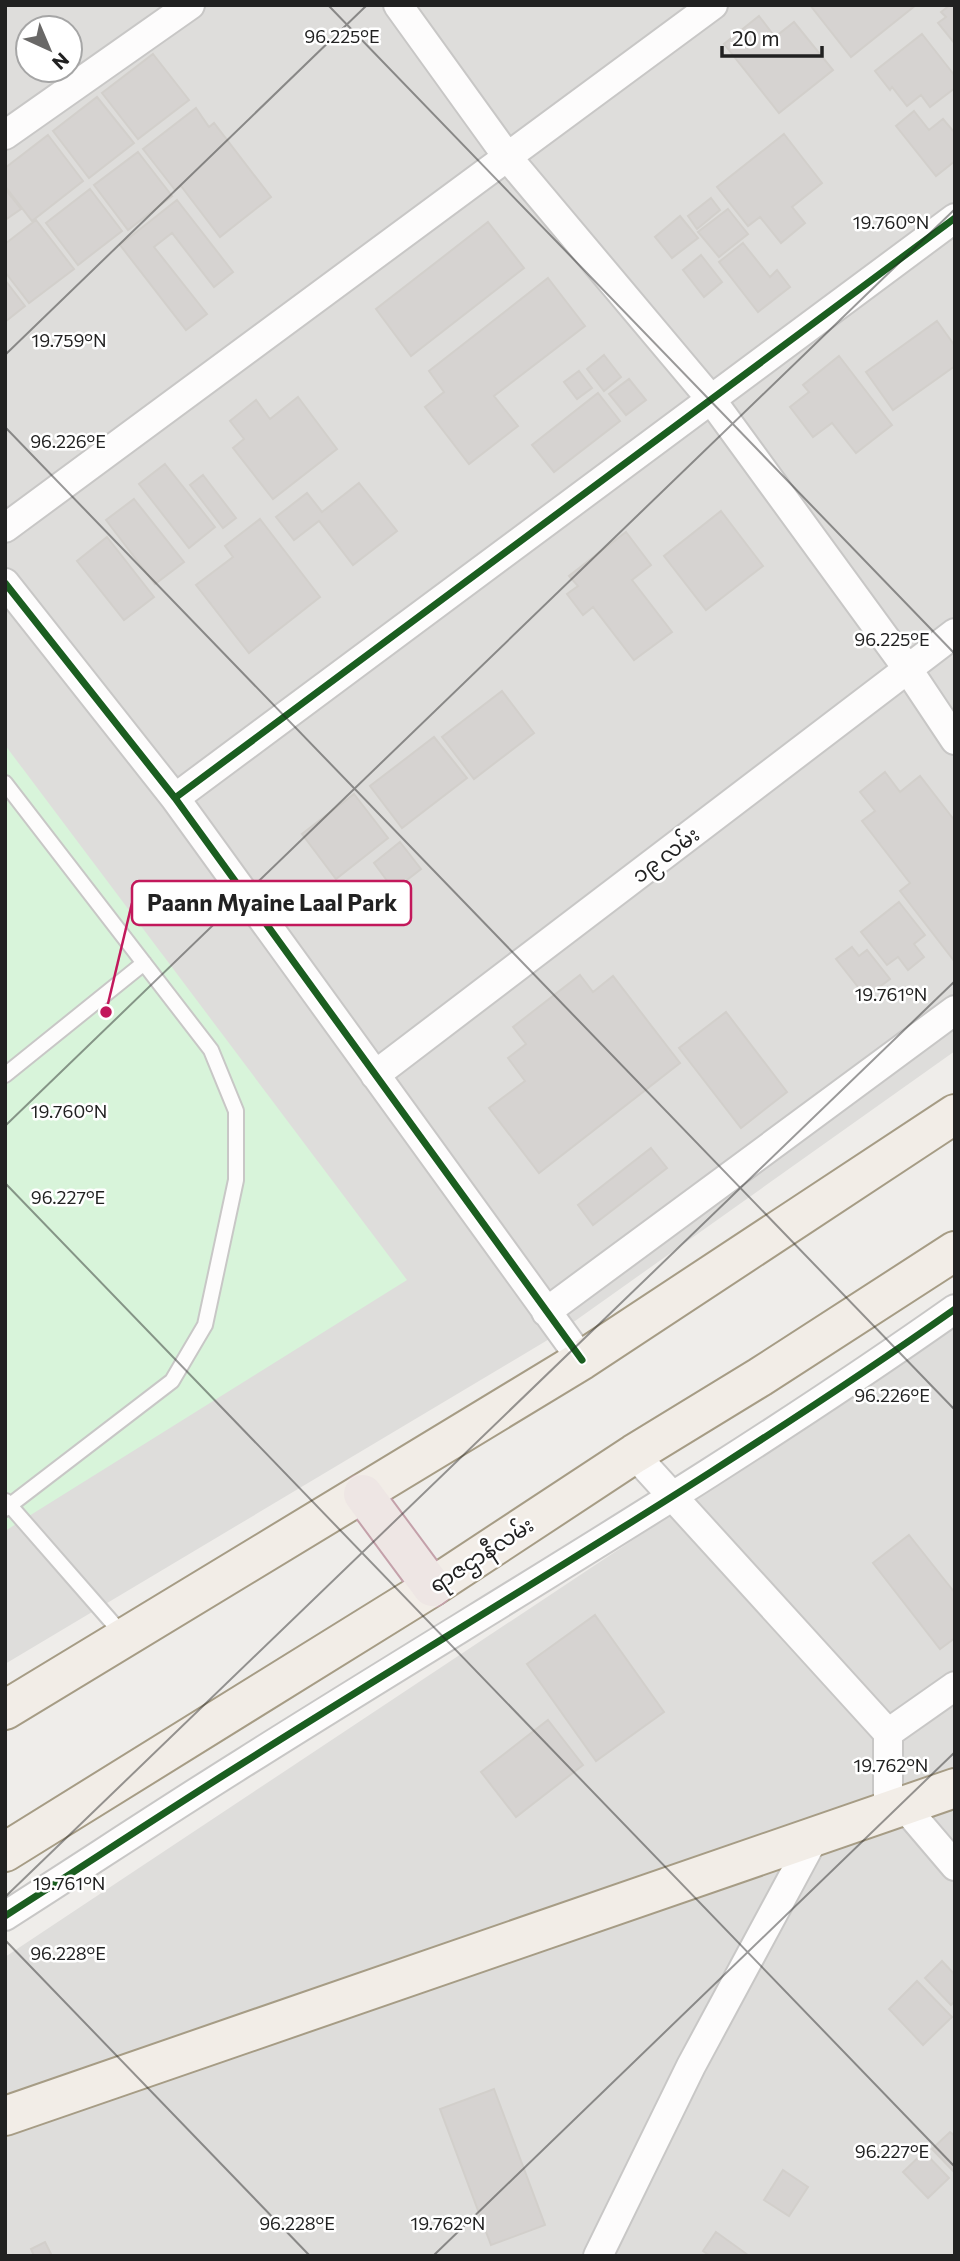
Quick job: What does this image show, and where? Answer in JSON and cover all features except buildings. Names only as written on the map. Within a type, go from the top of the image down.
[{"type":"highway","points":[[363,1494],[432,1587]]},
{"type":"main road","points":[[5,1710],[582,1360],[955,1114]]},
{"type":"main road","name":"ရာဇဌာနီလမ်း","points":[[5,1852],[432,1587],[634,1454],[760,1377],[955,1251]]},
{"type":"main road","points":[[5,2116],[955,1788]]},
{"type":"street","points":[[5,135],[190,5]]},
{"type":"street","points":[[398,5],[509,159],[710,398],[907,668],[955,740]]},
{"type":"street","points":[[5,528],[509,159],[713,5]]},
{"type":"street","points":[[175,798],[955,218]]},
{"type":"street","points":[[5,583],[175,798],[582,1360]]},
{"type":"street","name":"၁၉ လမ်း","points":[[375,1075],[955,633]]},
{"type":"street","points":[[546,1312],[955,1010]]},
{"type":"street","points":[[5,1916],[244,1762],[673,1498],[859,1377],[955,1309]]},
{"type":"street","points":[[634,1454],[888,1734],[895,1807],[955,1866]]},
{"type":"street","points":[[888,1734],[955,1686]]},
{"type":"street","points":[[598,2256],[691,2066],[816,1835]]},
{"type":"lane","points":[[5,783],[211,1050],[236,1111],[236,1180],[205,1325],[172,1381],[7,1505],[125,1637]]},
{"type":"lane","points":[[5,1075],[144,963]]},
{"type":"shaded area","points":[[5,5],[955,5],[955,1051],[551,1338],[5,1664]]},
{"type":"shaded area","points":[[955,1326],[955,2256],[5,2256],[5,1957]]},
{"type":"green space","points":[[5,745],[407,1280],[5,1531]]},
{"type":"cycle path","points":[[175,798],[955,218]]},
{"type":"cycle path","points":[[5,583],[175,798],[582,1360]]},
{"type":"cycle path","points":[[5,1916],[243,1763],[691,1484],[955,1309]]},
{"type":"place","name":"Paann Myaine Laal Park","points":[[106,1012]]}]
